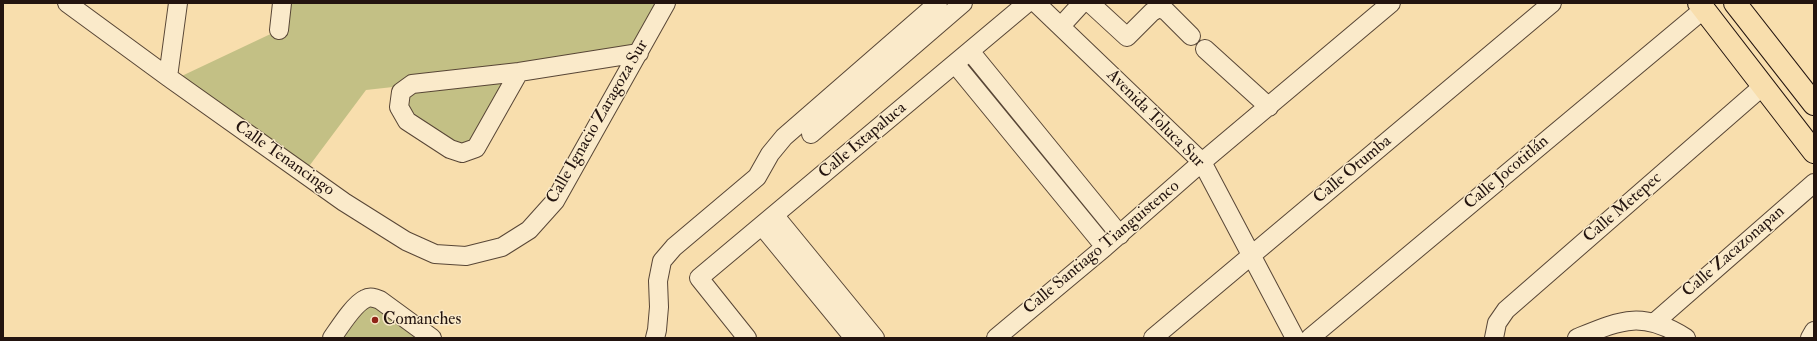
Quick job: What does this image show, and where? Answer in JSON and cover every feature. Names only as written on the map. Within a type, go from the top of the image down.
[{"type":"main road","points":[[1735,3],[1814,104]]},
{"type":"main road","points":[[1702,6],[1814,152]]},
{"type":"street","name":"Calle Tenancingo","points":[[67,3],[83,9],[168,77],[344,202],[406,241],[435,254],[466,256],[502,247]]},
{"type":"street","points":[[168,77],[178,3]]},
{"type":"street","points":[[279,30],[282,3]]},
{"type":"street","name":"Calle Ignacio Zaragoza Sur","points":[[502,247],[529,230],[555,201],[666,3]]},
{"type":"street","points":[[654,338],[657,330],[659,307],[658,281],[662,261],[674,247],[757,177],[770,154],[784,137],[938,3]]},
{"type":"street","points":[[811,134],[963,3]]},
{"type":"street","name":"Avenida Toluca Sur","points":[[1036,3],[1202,162],[1250,256],[1295,338]]},
{"type":"street","points":[[1061,26],[1082,3]]},
{"type":"street","points":[[1090,3],[1127,38],[1152,12],[1159,8],[1166,11],[1191,36]]},
{"type":"street","name":"Calle Santiago Tianguistenco","points":[[996,338],[1391,3]]},
{"type":"street","name":"Calle Otumba","points":[[1153,338],[1552,3]]},
{"type":"street","name":"Calle Ixtapaluca","points":[[747,338],[699,278],[955,64],[1019,5]]},
{"type":"street","name":"Calle Jocotitlán","points":[[1310,338],[1702,6]]},
{"type":"street","points":[[1205,49],[1269,107]]},
{"type":"street","points":[[970,51],[1120,234]]},
{"type":"street","points":[[519,72],[476,148],[462,153],[450,149],[407,121],[399,107],[401,92],[412,84],[519,72],[639,53]]},
{"type":"street","points":[[955,64],[1105,247]]},
{"type":"street","name":"Calle Metepec","points":[[1494,338],[1497,323],[1506,310],[1763,86]]},
{"type":"street","name":"Calle Zacazonapan","points":[[1655,322],[1814,183]]},
{"type":"street","points":[[768,221],[854,338]]},
{"type":"street","points":[[768,221],[874,338]]},
{"type":"street","points":[[332,338],[359,303],[365,298],[373,297],[380,300],[432,338]]},
{"type":"street","points":[[1577,338],[1609,325],[1627,320],[1655,322],[1686,338]]},
{"type":"street","points":[[1810,338],[1814,331]]},
{"type":"shaded area","points":[[282,3],[666,3],[639,53],[519,72],[462,153],[399,107],[411,85],[366,90],[304,173],[169,82],[279,30]]},
{"type":"shaded area","name":"Comanches","points":[[371,302],[415,338],[343,338]]},
{"type":"place","name":"Comanches","points":[[375,320]]}]
